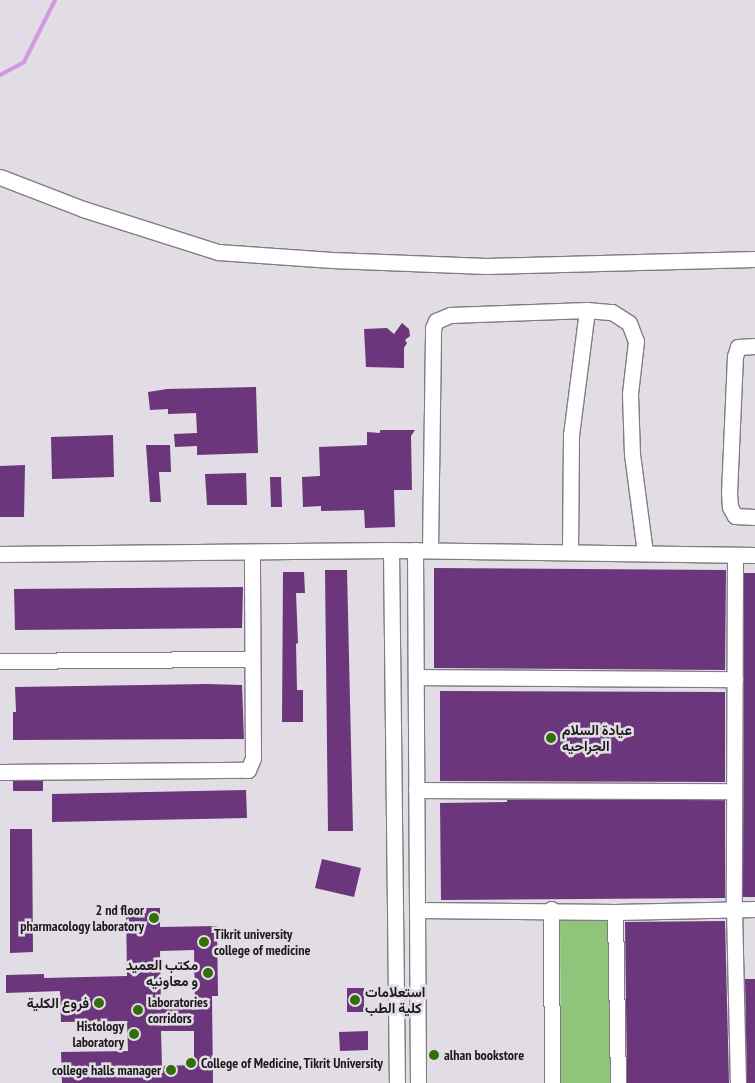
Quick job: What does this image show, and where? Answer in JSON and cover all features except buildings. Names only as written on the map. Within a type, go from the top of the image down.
[{"type":"street","points":[[0,178],[83,209],[218,252],[332,260],[486,266],[755,259]]},
{"type":"street","points":[[430,550],[432,328],[436,321],[450,314],[587,310],[612,312],[628,323],[636,341],[630,394],[632,454],[645,554]]},
{"type":"street","points":[[570,552],[571,434],[587,310]]},
{"type":"street","points":[[755,346],[738,347],[735,356],[729,493],[730,507],[735,516],[755,517]]},
{"type":"street","points":[[391,550],[397,1083]]},
{"type":"street","points":[[415,550],[418,1083]]},
{"type":"street","points":[[0,554],[430,550],[755,555]]},
{"type":"street","points":[[0,772],[248,770],[253,758],[252,552]]},
{"type":"street","points":[[735,555],[734,909],[738,1083]]},
{"type":"street","points":[[0,661],[252,660]]},
{"type":"street","points":[[416,677],[735,679]]},
{"type":"street","points":[[416,790],[734,791]]},
{"type":"street","points":[[418,910],[551,909],[615,912],[755,909]]},
{"type":"street","points":[[551,909],[552,1083]]},
{"type":"street","points":[[615,912],[618,1083]]},
{"type":"green space","points":[[560,920],[610,920],[611,1083],[561,1083]]},
{"type":"waterway","points":[[0,75],[24,62],[55,0]]},
{"type":"place","name":"عيادة السلام الجراحيه","points":[[551,738]]},
{"type":"place","name":"2 nd floor pharmacology laboratory","points":[[154,918]]},
{"type":"place","name":"Tikrit university college of medicine","points":[[204,942]]},
{"type":"place","name":"مكتب العميد و معاونيه","points":[[208,973]]},
{"type":"place","name":"استعلامات كلية الطب","points":[[355,1000]]},
{"type":"place","name":"فروع الكلية","points":[[99,1003]]},
{"type":"place","name":"laboratories corridors","points":[[138,1010]]},
{"type":"place","name":"Histology laboratory","points":[[134,1034]]},
{"type":"place","name":"alhan bookstore","points":[[434,1055]]},
{"type":"place","name":"College of Medicine, Tikrit University","points":[[191,1063]]},
{"type":"place","name":"college halls manager","points":[[171,1070]]}]
